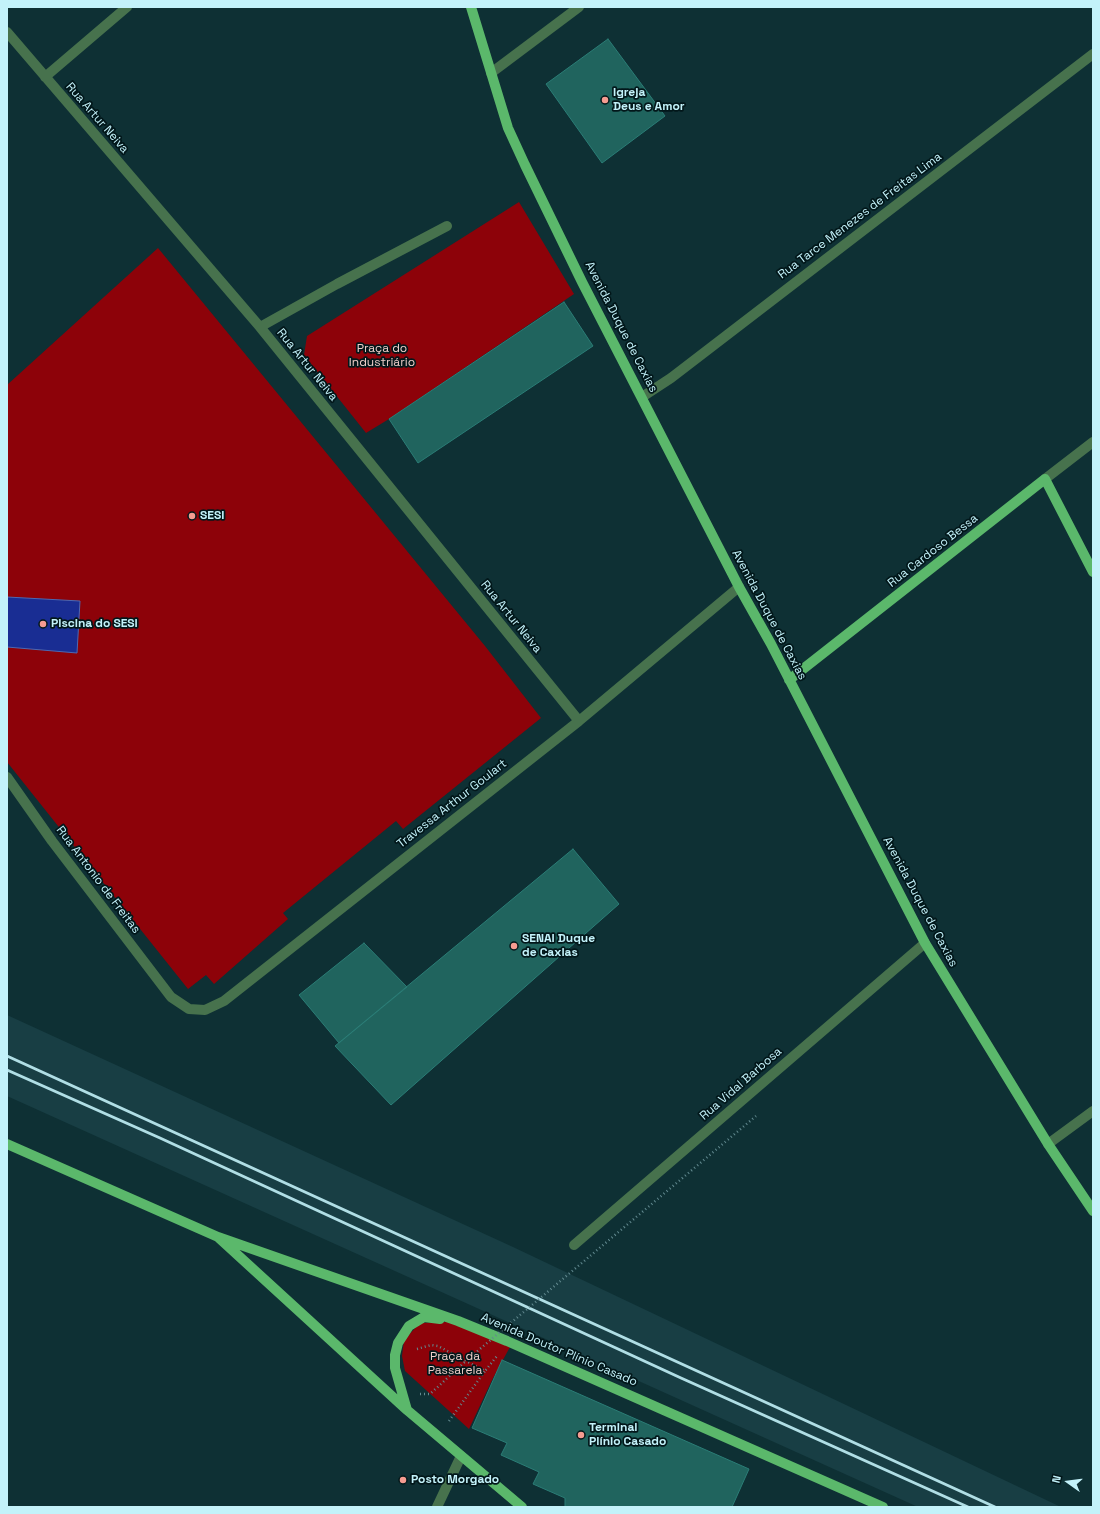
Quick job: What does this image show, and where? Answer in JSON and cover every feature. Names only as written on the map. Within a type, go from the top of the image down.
[{"type":"main road","name":"Avenida Duque de Caxias","points":[[471,7],[508,128],[525,165],[582,282],[739,587],[789,680],[925,943],[1048,1144],[1093,1211]]},
{"type":"main road","points":[[1045,479],[1093,572]]},
{"type":"main road","name":"Rua Cardoso Bessa","points":[[789,680],[1045,479]]},
{"type":"main road","points":[[7,1144],[218,1237],[407,1410],[522,1507]]},
{"type":"main road","name":"Avenida Doutor Plínio Casado","points":[[218,1237],[458,1321],[507,1341],[883,1507]]},
{"type":"main road","points":[[407,1410],[395,1368],[395,1355],[398,1343],[410,1326],[424,1317],[458,1321]]},
{"type":"street","points":[[45,77],[128,7]]},
{"type":"street","points":[[491,73],[579,7]]},
{"type":"street","name":"Rua Artur Neiva","points":[[7,32],[260,327],[579,721]]},
{"type":"street","name":"Rua Tarce Menezes de Freitas Lima","points":[[642,397],[670,378],[1093,54]]},
{"type":"street","points":[[260,327],[337,284],[447,226]]},
{"type":"street","name":"Rua Cardoso Bessa","points":[[1045,479],[1093,442]]},
{"type":"street","name":"Travessa Arthur Goulart","points":[[170,997],[189,1009],[205,1010],[224,1001],[579,721],[739,587]]},
{"type":"street","name":"Rua Antonio de Freitas","points":[[7,777],[52,841],[170,997]]},
{"type":"street","name":"Rua Vidal Barbosa","points":[[574,1245],[925,943]]},
{"type":"street","points":[[1048,1144],[1093,1112]]},
{"type":"street","points":[[437,1507],[461,1456]]},
{"type":"path","points":[[416,1392],[430,1394],[468,1359],[756,1116]]},
{"type":"path","points":[[438,1436],[507,1341]]},
{"type":"path","points":[[416,1349],[431,1345],[438,1346],[485,1372]]},
{"type":"shaded area","name":"Piscina do SESI","points":[[7,597],[80,601],[77,653],[7,647]]},
{"type":"shaded area","points":[[7,1015],[513,1247],[1061,1507],[918,1507],[7,1096]]},
{"type":"green space","name":"Praça do Industriário","points":[[519,202],[574,294],[366,433],[304,355],[307,336]]},
{"type":"green space","name":"SESI","points":[[158,248],[485,646],[541,718],[403,829],[396,821],[283,913],[288,919],[214,984],[206,975],[188,989],[7,762],[7,385]]},
{"type":"green space","name":"Praça da Passarela","points":[[447,1322],[469,1325],[510,1347],[493,1378],[469,1429],[405,1371],[402,1356],[404,1340],[420,1323]]},
{"type":"building","name":"Igreja Deus e Amor","points":[[608,39],[665,116],[602,163],[546,84]]},
{"type":"building","points":[[564,302],[593,346],[418,463],[389,419]]},
{"type":"building","name":"SENAI Duque de Caxias","points":[[573,849],[619,904],[391,1105],[335,1046]]},
{"type":"building","points":[[364,943],[407,987],[339,1043],[299,995]]},
{"type":"building","name":"Terminal Plínio Casado","points":[[502,1360],[749,1469],[732,1507],[565,1507],[565,1498],[533,1484],[539,1472],[501,1455],[507,1443],[472,1428]]},
{"type":"railway","points":[[7,1056],[995,1507]]},
{"type":"railway","points":[[7,1070],[160,1138],[681,1378],[968,1507]]},
{"type":"place","name":"Igreja Deus e Amor","points":[[605,100]]},
{"type":"place","name":"SESI","points":[[192,516]]},
{"type":"place","name":"Piscina do SESI","points":[[43,624]]},
{"type":"place","name":"SENAI Duque de Caxias","points":[[514,946]]},
{"type":"place","name":"Terminal Plínio Casado","points":[[581,1435]]},
{"type":"place","name":"Posto Morgado","points":[[403,1480]]}]
